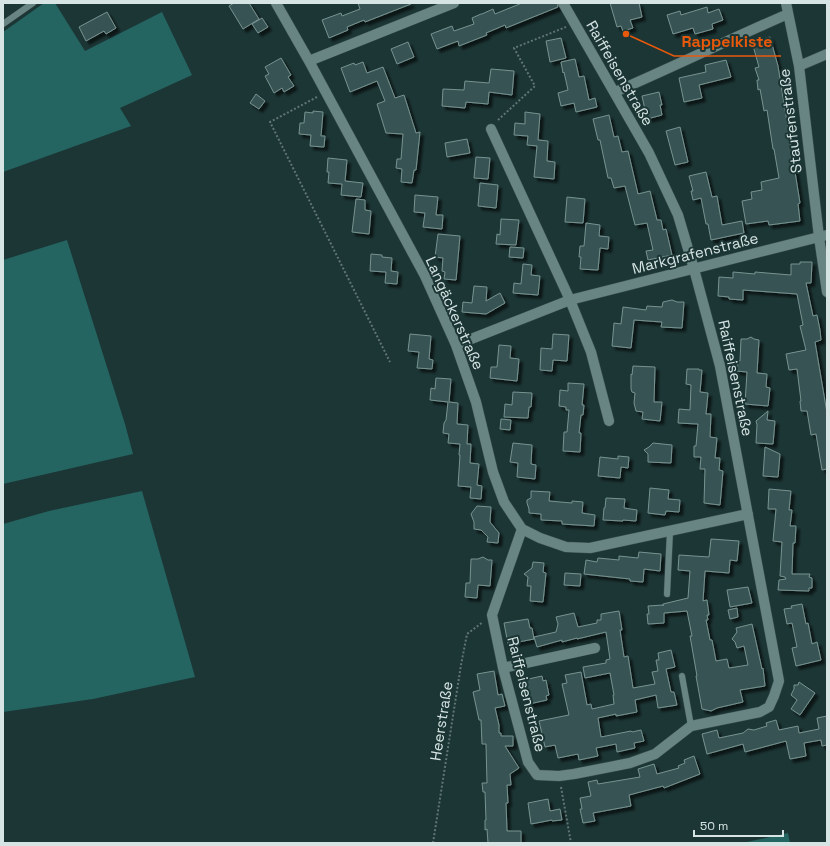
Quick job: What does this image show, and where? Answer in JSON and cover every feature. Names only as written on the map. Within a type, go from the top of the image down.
[{"type":"street","name":"Langäckerstraße","points":[[276,3],[309,60],[425,276],[456,344],[476,402],[493,472],[504,502],[522,529],[540,538],[566,547],[590,548],[748,514]]},
{"type":"street","points":[[309,60],[454,3]]},
{"type":"street","name":"Raiffeisenstraße","points":[[492,616],[503,668],[528,762],[538,775],[559,776],[574,774],[630,763],[655,754],[691,726],[760,712],[769,707],[779,681],[720,366],[694,268],[678,215],[649,153],[563,3]]},
{"type":"street","name":"Staufenstraße","points":[[786,3],[799,66],[823,236],[827,292]]},
{"type":"street","points":[[615,92],[788,14]]},
{"type":"street","points":[[799,66],[827,54]]},
{"type":"street","points":[[491,129],[570,300],[591,352],[610,421]]},
{"type":"street","name":"Markgrafenstraße","points":[[456,344],[570,300],[823,236]]},
{"type":"street","points":[[492,616],[522,529]]},
{"type":"street","points":[[503,668],[595,648]]},
{"type":"lane","points":[[3,24],[33,3]]},
{"type":"lane","points":[[667,594],[670,531]]},
{"type":"lane","points":[[682,676],[691,726]]},
{"type":"path","points":[[491,129],[500,117],[534,86],[514,48],[575,24]]},
{"type":"path","points":[[326,92],[270,122],[390,362]]},
{"type":"path","name":"Heerstraße","points":[[433,843],[467,634],[492,616]]},
{"type":"path","points":[[559,776],[571,843]]},
{"type":"shaded area","points":[[44,3],[55,3],[85,51],[162,12],[192,75],[120,108],[131,126],[3,172],[3,32]]},
{"type":"shaded area","points":[[67,240],[133,454],[3,484],[3,260]]},
{"type":"shaded area","points":[[142,491],[195,677],[93,699],[3,712],[3,524],[49,511]]},
{"type":"shaded area","points":[[788,833],[790,843],[743,843],[747,842]]},
{"type":"building","points":[[234,3],[249,3],[259,19],[243,29],[229,6]]},
{"type":"building","points":[[358,3],[411,4],[365,22],[364,20],[347,27],[348,30],[329,38],[322,20],[341,13],[342,16],[360,9]]},
{"type":"building","points":[[522,3],[557,3],[558,7],[506,28],[505,25],[486,33],[487,35],[459,46],[458,41],[437,49],[431,34],[452,26],[454,31],[474,24],[472,18],[493,9],[495,14]]},
{"type":"building","points":[[610,3],[639,3],[642,17],[630,20],[633,28],[623,31],[621,26],[617,27]]},
{"type":"building","points":[[707,7],[708,13],[719,9],[723,20],[712,24],[713,29],[695,34],[693,28],[673,34],[667,15],[680,11],[681,15]]},
{"type":"building","points":[[107,12],[116,28],[106,34],[104,31],[86,41],[79,27]]},
{"type":"building","points":[[262,18],[268,27],[258,33],[252,24]]},
{"type":"building","points":[[770,37],[778,66],[800,203],[798,204],[800,221],[769,225],[768,221],[746,224],[742,201],[752,199],[751,192],[762,190],[761,182],[779,178],[767,110],[764,111],[760,89],[758,90],[757,80],[759,80],[755,68],[759,67],[752,42]]},
{"type":"building","points":[[561,38],[566,58],[550,62],[546,41]]},
{"type":"building","points":[[408,42],[414,57],[397,64],[391,49]]},
{"type":"building","points":[[281,58],[291,75],[288,77],[294,86],[284,92],[282,88],[274,93],[265,76],[269,74],[265,67]]},
{"type":"building","points":[[575,59],[579,77],[584,76],[589,100],[595,98],[597,107],[576,112],[574,103],[561,106],[558,93],[568,90],[561,62]]},
{"type":"building","points":[[726,60],[731,77],[699,85],[702,98],[684,102],[679,78],[706,72],[705,65]]},
{"type":"building","points":[[363,62],[367,73],[383,67],[395,98],[404,95],[416,133],[420,132],[416,170],[414,170],[412,183],[401,182],[402,169],[396,168],[397,159],[401,159],[403,134],[386,133],[377,104],[385,101],[377,81],[350,92],[341,68],[354,63],[355,65]]},
{"type":"building","points":[[491,69],[514,71],[512,95],[489,92],[488,104],[466,102],[465,108],[442,106],[443,89],[464,90],[465,81],[489,83]]},
{"type":"building","points":[[659,92],[662,105],[660,105],[662,115],[647,119],[642,96]]},
{"type":"building","points":[[256,94],[265,101],[259,109],[250,103]]},
{"type":"building","points":[[313,111],[323,112],[321,136],[325,136],[324,147],[310,146],[311,135],[299,134],[300,123],[304,123],[305,112],[313,113]]},
{"type":"building","points":[[525,112],[540,114],[538,140],[548,141],[547,161],[555,162],[554,179],[534,177],[537,146],[527,145],[528,136],[514,135],[515,123],[525,124]]},
{"type":"building","points":[[609,115],[614,137],[618,136],[622,152],[628,151],[638,194],[650,191],[657,220],[661,220],[663,230],[666,229],[672,255],[648,260],[646,251],[653,250],[647,223],[635,225],[625,186],[614,188],[611,178],[608,178],[600,140],[598,140],[593,119]]},
{"type":"building","points":[[680,127],[688,162],[675,165],[666,131]]},
{"type":"building","points":[[467,139],[470,153],[447,157],[445,143]]},
{"type":"building","points":[[476,157],[490,158],[488,179],[474,178]]},
{"type":"building","points":[[328,158],[347,160],[345,181],[363,183],[361,197],[341,195],[342,184],[328,183]]},
{"type":"building","points":[[706,172],[712,197],[717,196],[722,225],[742,221],[744,233],[711,240],[701,198],[693,200],[691,191],[693,191],[689,176]]},
{"type":"building","points":[[480,183],[498,185],[496,208],[478,206]]},
{"type":"building","points":[[415,195],[438,197],[436,215],[443,215],[442,229],[423,227],[425,213],[414,212]]},
{"type":"building","points":[[567,197],[585,199],[583,223],[565,222]]},
{"type":"building","points":[[356,199],[365,200],[365,210],[371,211],[369,234],[352,232]]},
{"type":"building","points":[[501,219],[519,220],[516,245],[496,244],[497,234],[500,235]]},
{"type":"building","points":[[586,223],[600,225],[599,236],[609,237],[608,249],[600,248],[598,270],[580,269],[580,246],[584,246]]},
{"type":"building","points":[[438,234],[460,236],[456,280],[444,279],[445,272],[442,271],[443,258],[435,257]]},
{"type":"building","points":[[510,247],[524,248],[523,258],[509,257]]},
{"type":"building","points":[[371,254],[392,258],[391,271],[398,272],[397,284],[385,283],[386,272],[370,271]]},
{"type":"building","points":[[800,262],[812,262],[811,283],[806,283],[813,316],[817,315],[820,330],[821,340],[815,342],[827,413],[827,469],[822,470],[816,434],[811,435],[807,411],[801,411],[797,369],[789,370],[786,354],[806,350],[800,326],[803,325],[797,294],[743,290],[743,300],[729,299],[729,297],[718,296],[719,277],[733,278],[733,272],[791,275],[791,264],[800,264]]},
{"type":"building","points":[[523,264],[532,265],[531,275],[540,276],[538,295],[513,293],[514,283],[521,284]]},
{"type":"building","points":[[474,286],[487,287],[486,301],[500,293],[505,303],[486,314],[462,312],[463,302],[472,303]]},
{"type":"building","points":[[672,300],[684,302],[682,328],[661,327],[662,322],[634,320],[631,348],[612,346],[614,323],[621,324],[623,307],[646,310],[647,306],[662,307],[663,302]]},
{"type":"building","points":[[410,334],[431,336],[429,359],[433,360],[432,369],[417,368],[419,352],[408,351]]},
{"type":"building","points":[[553,334],[569,335],[567,361],[553,360],[552,371],[540,370],[541,348],[552,349]]},
{"type":"building","points":[[751,337],[759,340],[757,373],[767,374],[766,387],[770,388],[768,406],[745,404],[747,372],[736,371],[738,361],[740,361],[741,339]]},
{"type":"building","points":[[499,345],[511,346],[510,358],[519,359],[517,381],[490,378],[491,367],[497,367]]},
{"type":"building","points":[[633,366],[655,367],[654,402],[662,402],[660,421],[642,419],[643,412],[636,411],[634,403],[635,393],[632,392],[631,389],[631,374],[632,375]]},
{"type":"building","points":[[687,369],[702,370],[700,392],[708,393],[706,414],[711,414],[710,437],[717,438],[715,458],[720,458],[719,470],[723,471],[720,505],[704,503],[705,469],[700,469],[701,457],[694,457],[694,446],[696,446],[698,424],[678,423],[679,409],[690,410],[691,385],[686,384]]},
{"type":"building","points":[[436,378],[451,379],[449,402],[458,403],[457,424],[468,425],[467,444],[471,444],[470,463],[479,464],[477,485],[482,486],[481,499],[470,498],[471,487],[458,486],[460,444],[448,443],[449,434],[443,433],[448,402],[430,400],[431,388],[435,389]]},
{"type":"building","points":[[568,383],[584,384],[582,405],[584,405],[583,415],[581,415],[579,433],[581,433],[580,452],[563,451],[564,432],[567,432],[569,410],[566,410],[566,407],[559,406],[560,390],[568,391]]},
{"type":"building","points":[[513,392],[532,393],[531,407],[529,407],[528,418],[504,417],[505,404],[512,405]]},
{"type":"building","points":[[768,411],[767,420],[775,421],[773,444],[756,443],[756,421]]},
{"type":"building","points":[[501,419],[511,420],[510,430],[500,429]]},
{"type":"building","points":[[513,443],[532,445],[531,464],[536,465],[535,479],[517,477],[518,463],[510,462]]},
{"type":"building","points":[[653,443],[672,445],[671,463],[648,462],[648,454],[644,450]]},
{"type":"building","points":[[765,447],[780,454],[778,477],[763,476]]},
{"type":"building","points":[[618,456],[629,457],[628,468],[621,467],[620,478],[598,476],[600,457],[618,459]]},
{"type":"building","points":[[650,488],[669,490],[668,499],[680,500],[679,512],[666,511],[665,515],[648,513]]},
{"type":"building","points":[[769,489],[791,491],[789,510],[792,510],[790,526],[796,526],[795,543],[793,543],[792,574],[810,574],[809,577],[812,578],[812,588],[809,588],[809,591],[778,590],[779,580],[786,579],[785,577],[780,576],[782,542],[773,541],[776,509],[768,509]]},
{"type":"building","points":[[531,491],[550,492],[549,501],[572,503],[572,501],[583,502],[582,513],[595,515],[594,526],[562,524],[562,521],[541,520],[541,514],[529,513],[527,500],[531,498]]},
{"type":"building","points":[[606,498],[625,499],[624,508],[637,510],[636,521],[603,520]]},
{"type":"building","points":[[477,506],[491,507],[490,522],[499,533],[498,543],[487,542],[488,537],[481,530],[474,529],[474,522],[471,514]]},
{"type":"building","points":[[711,539],[739,541],[737,561],[730,560],[729,573],[705,571],[703,601],[707,600],[709,615],[707,615],[708,620],[706,620],[716,661],[727,659],[729,668],[748,665],[744,646],[737,648],[732,639],[737,632],[736,628],[752,624],[762,669],[763,668],[765,686],[740,690],[743,702],[717,708],[711,711],[702,709],[687,611],[664,613],[664,623],[648,624],[648,606],[663,605],[688,598],[690,571],[678,570],[679,555],[709,557]]},
{"type":"building","points":[[639,552],[661,554],[660,571],[644,569],[643,582],[630,581],[630,579],[584,574],[586,560],[597,562],[598,558],[619,560],[619,556],[638,558]]},
{"type":"building","points":[[483,557],[488,560],[492,560],[490,586],[478,585],[477,598],[465,597],[466,583],[470,583],[471,559]]},
{"type":"building","points":[[533,562],[544,563],[543,572],[546,573],[543,602],[530,601],[531,586],[527,586],[528,577],[524,574],[532,568]]},
{"type":"building","points":[[565,573],[581,574],[580,586],[564,585]]},
{"type":"building","points":[[748,587],[752,603],[730,607],[727,590]]},
{"type":"building","points":[[802,604],[806,624],[808,623],[812,644],[817,642],[821,660],[796,666],[792,648],[797,647],[792,623],[787,624],[784,609]]},
{"type":"building","points":[[737,608],[738,617],[730,619],[728,610]]},
{"type":"building","points":[[619,611],[624,657],[628,656],[633,688],[655,684],[652,672],[658,671],[656,660],[659,660],[658,653],[671,650],[675,667],[666,669],[671,692],[674,692],[677,705],[658,708],[656,695],[635,700],[637,712],[616,716],[616,714],[598,718],[601,737],[641,730],[644,741],[634,743],[635,748],[617,752],[616,744],[596,748],[598,756],[579,760],[578,754],[558,758],[555,745],[545,747],[539,721],[569,715],[562,684],[567,683],[565,675],[581,672],[587,705],[591,704],[592,709],[614,704],[610,673],[585,678],[583,667],[606,663],[606,660],[610,659],[606,632],[562,642],[562,640],[537,647],[534,637],[556,632],[558,624],[556,617],[574,613],[578,627],[597,623],[597,620],[601,620],[601,614]]},
{"type":"building","points":[[528,619],[530,628],[532,628],[534,639],[508,644],[504,623]]},
{"type":"building","points":[[494,671],[498,695],[502,694],[505,706],[495,708],[499,725],[499,733],[501,733],[501,736],[513,736],[513,746],[505,746],[519,768],[510,774],[511,785],[507,785],[507,831],[521,831],[521,843],[488,843],[487,829],[485,830],[485,792],[483,792],[482,783],[487,783],[486,744],[482,744],[481,720],[479,720],[473,692],[480,690],[477,674]]},
{"type":"building","points":[[542,676],[543,681],[546,680],[549,695],[546,696],[547,700],[529,704],[524,680]]},
{"type":"building","points":[[799,682],[815,693],[800,715],[791,709],[797,700],[791,695],[794,685],[798,685]]},
{"type":"building","points":[[827,716],[827,745],[822,746],[821,740],[804,743],[806,756],[790,759],[786,741],[745,752],[743,744],[707,754],[702,734],[717,730],[719,738],[743,733],[748,729],[754,730],[767,726],[766,723],[776,720],[779,730],[798,726],[799,733],[819,729],[817,718]]},
{"type":"building","points":[[694,756],[700,774],[664,788],[663,786],[629,795],[631,806],[593,813],[595,821],[583,823],[580,809],[582,809],[580,798],[591,796],[588,782],[597,780],[598,784],[640,777],[638,769],[654,764],[657,774],[679,768],[678,766],[685,763],[684,760]]},
{"type":"building","points":[[548,799],[550,811],[560,809],[562,820],[552,820],[531,824],[528,803]]},
{"type":"place","name":"Rappelkiste","points":[[626,34]]}]
